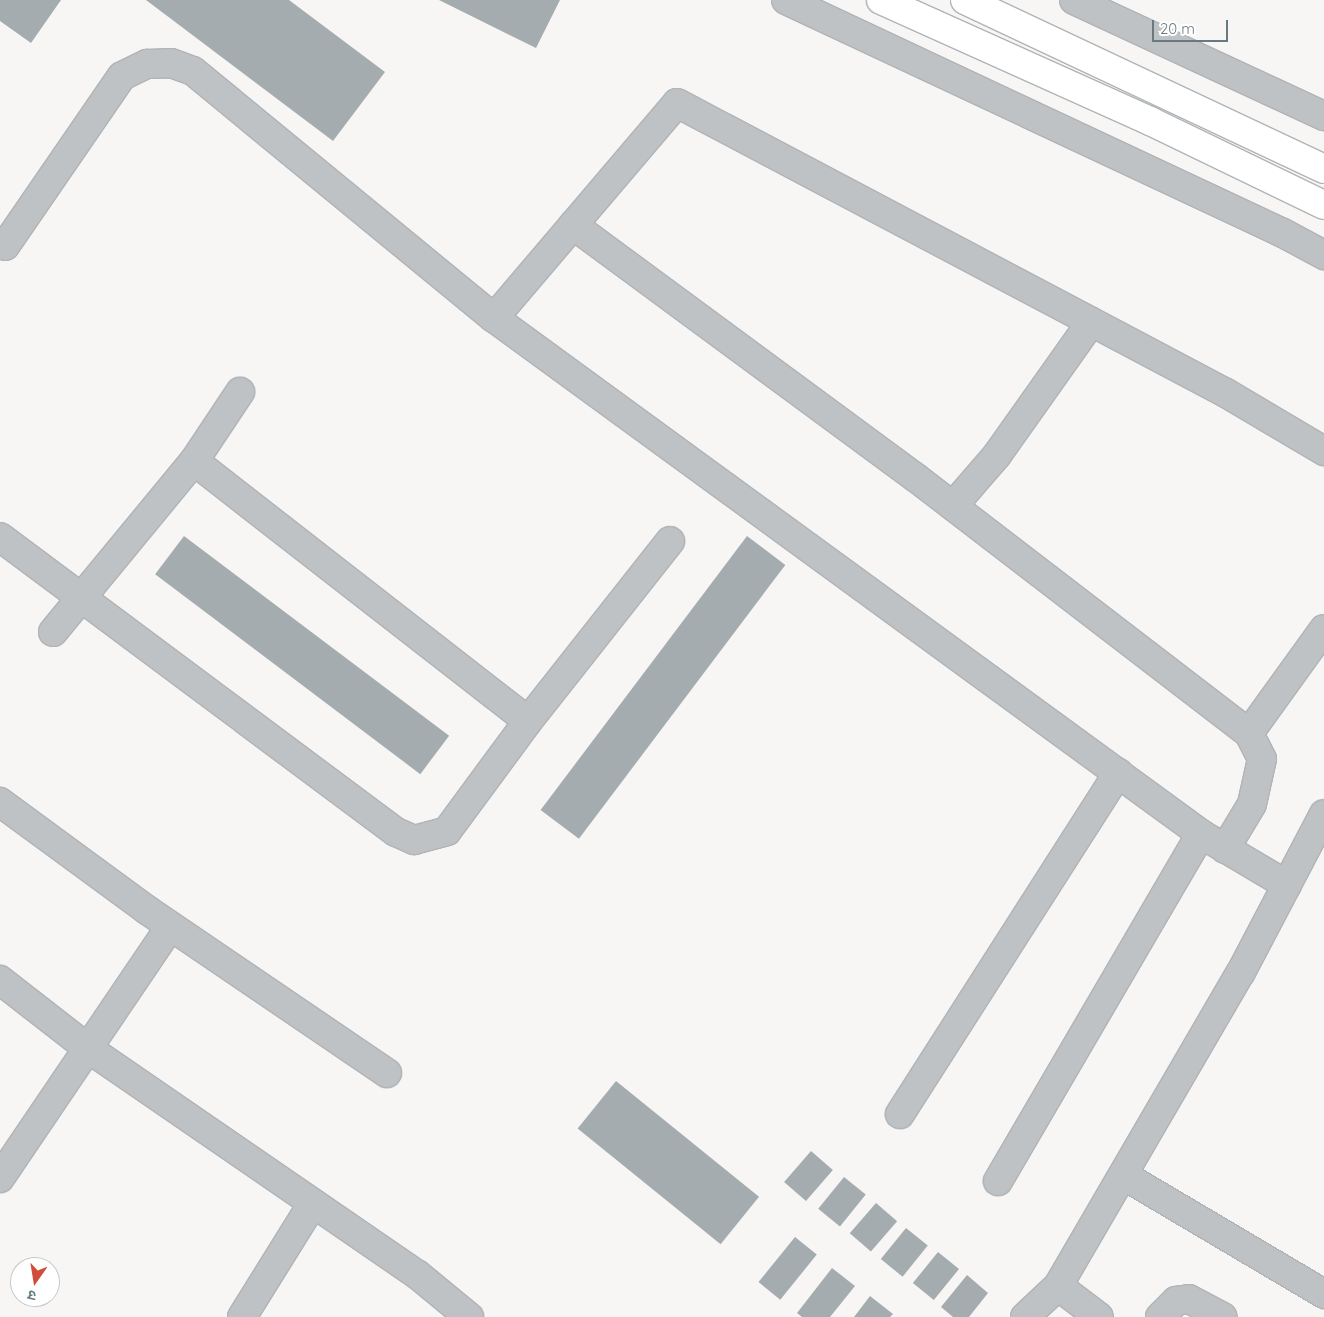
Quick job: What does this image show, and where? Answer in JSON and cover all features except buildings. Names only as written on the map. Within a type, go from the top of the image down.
[{"type":"highway","points":[[881,0],[1150,121],[1324,205]]},
{"type":"highway","points":[[965,0],[1324,169]]},
{"type":"street","points":[[786,0],[1283,232],[1324,255]]},
{"type":"street","points":[[1074,0],[1324,116]]},
{"type":"street","points":[[2,247],[122,76],[148,64],[171,63],[194,71],[494,318],[1202,834],[1287,885]]},
{"type":"street","points":[[494,318],[677,103],[1226,393],[1324,451]]},
{"type":"street","points":[[573,225],[953,506],[1249,733],[1262,759],[1252,804],[1225,849]]},
{"type":"street","points":[[953,506],[997,456],[1091,322]]},
{"type":"street","points":[[53,632],[194,461],[240,392]]},
{"type":"street","points":[[194,461],[528,722]]},
{"type":"street","points":[[0,538],[396,832],[414,840],[447,831],[528,722],[670,541]]},
{"type":"street","points":[[1249,733],[1324,629]]},
{"type":"street","points":[[900,1114],[1118,773]]},
{"type":"street","points":[[0,802],[170,927],[386,1072]]},
{"type":"street","points":[[1024,1317],[1058,1286],[1241,972],[1324,814]]},
{"type":"street","points":[[998,1182],[1202,834]]},
{"type":"street","points":[[0,1178],[86,1047],[170,927]]},
{"type":"street","points":[[0,980],[86,1047],[418,1275],[469,1317]]},
{"type":"street","points":[[1123,1175],[1324,1294]]},
{"type":"street","points":[[242,1317],[313,1203]]},
{"type":"street","points":[[1058,1286],[1099,1317]]},
{"type":"street","points":[[1160,1317],[1176,1301],[1189,1300],[1223,1317]]}]
